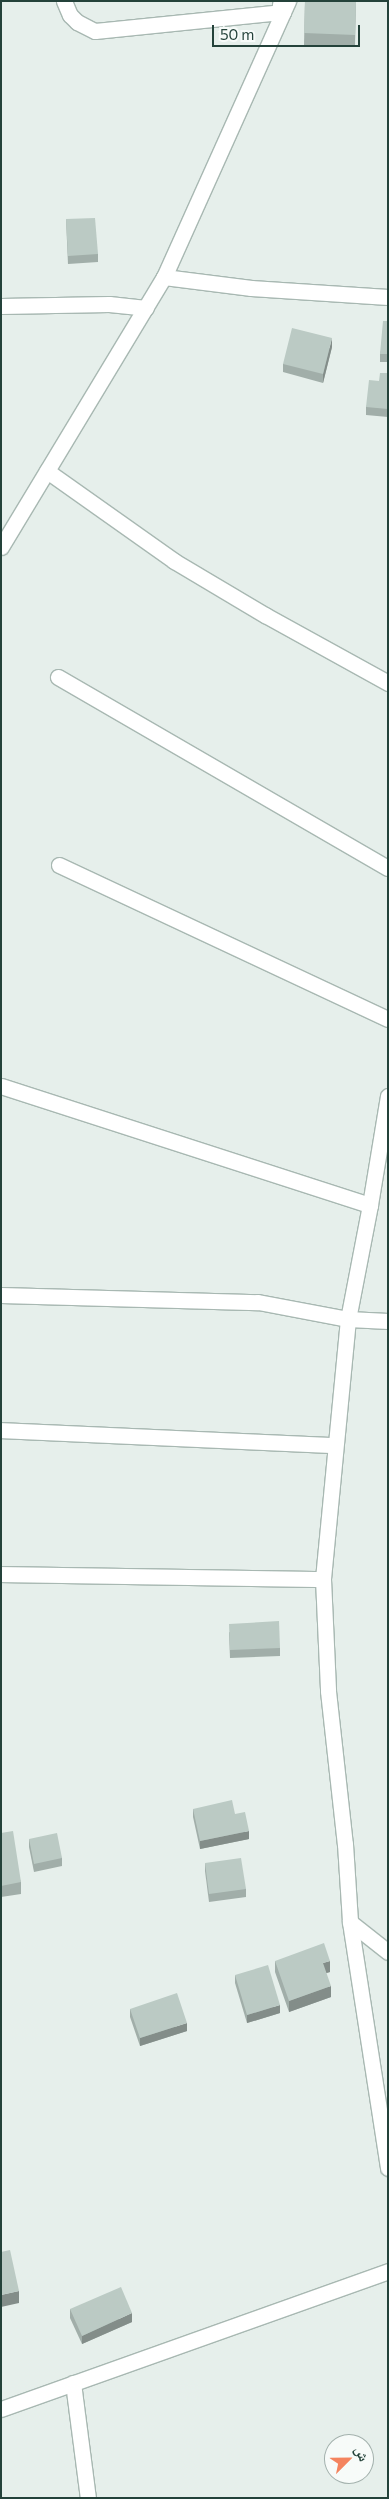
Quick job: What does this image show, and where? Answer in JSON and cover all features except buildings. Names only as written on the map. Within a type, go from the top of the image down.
[{"type":"street","points":[[64,1],[70,15],[77,22],[95,31],[283,5]]},
{"type":"street","points":[[1,548],[164,277],[283,5]]},
{"type":"street","points":[[164,277],[251,288],[388,297]]},
{"type":"street","points":[[1,306],[109,304],[146,308]]},
{"type":"street","points":[[47,471],[174,561],[265,615],[388,683]]},
{"type":"street","points":[[58,677],[388,868]]},
{"type":"street","points":[[59,865],[388,1019]]},
{"type":"street","points":[[1,1086],[370,1205]]},
{"type":"street","points":[[388,1096],[370,1205],[348,1319],[334,1445],[323,1579],[328,1691],[345,1844],[350,1922],[388,2168]]},
{"type":"street","points":[[1,1295],[258,1302],[348,1319],[388,1321]]},
{"type":"street","points":[[1,1430],[334,1445]]},
{"type":"street","points":[[1,1574],[323,1579]]},
{"type":"street","points":[[350,1922],[388,1952]]},
{"type":"street","points":[[1,2409],[388,2271]]},
{"type":"street","points":[[73,2383],[88,2498]]}]
